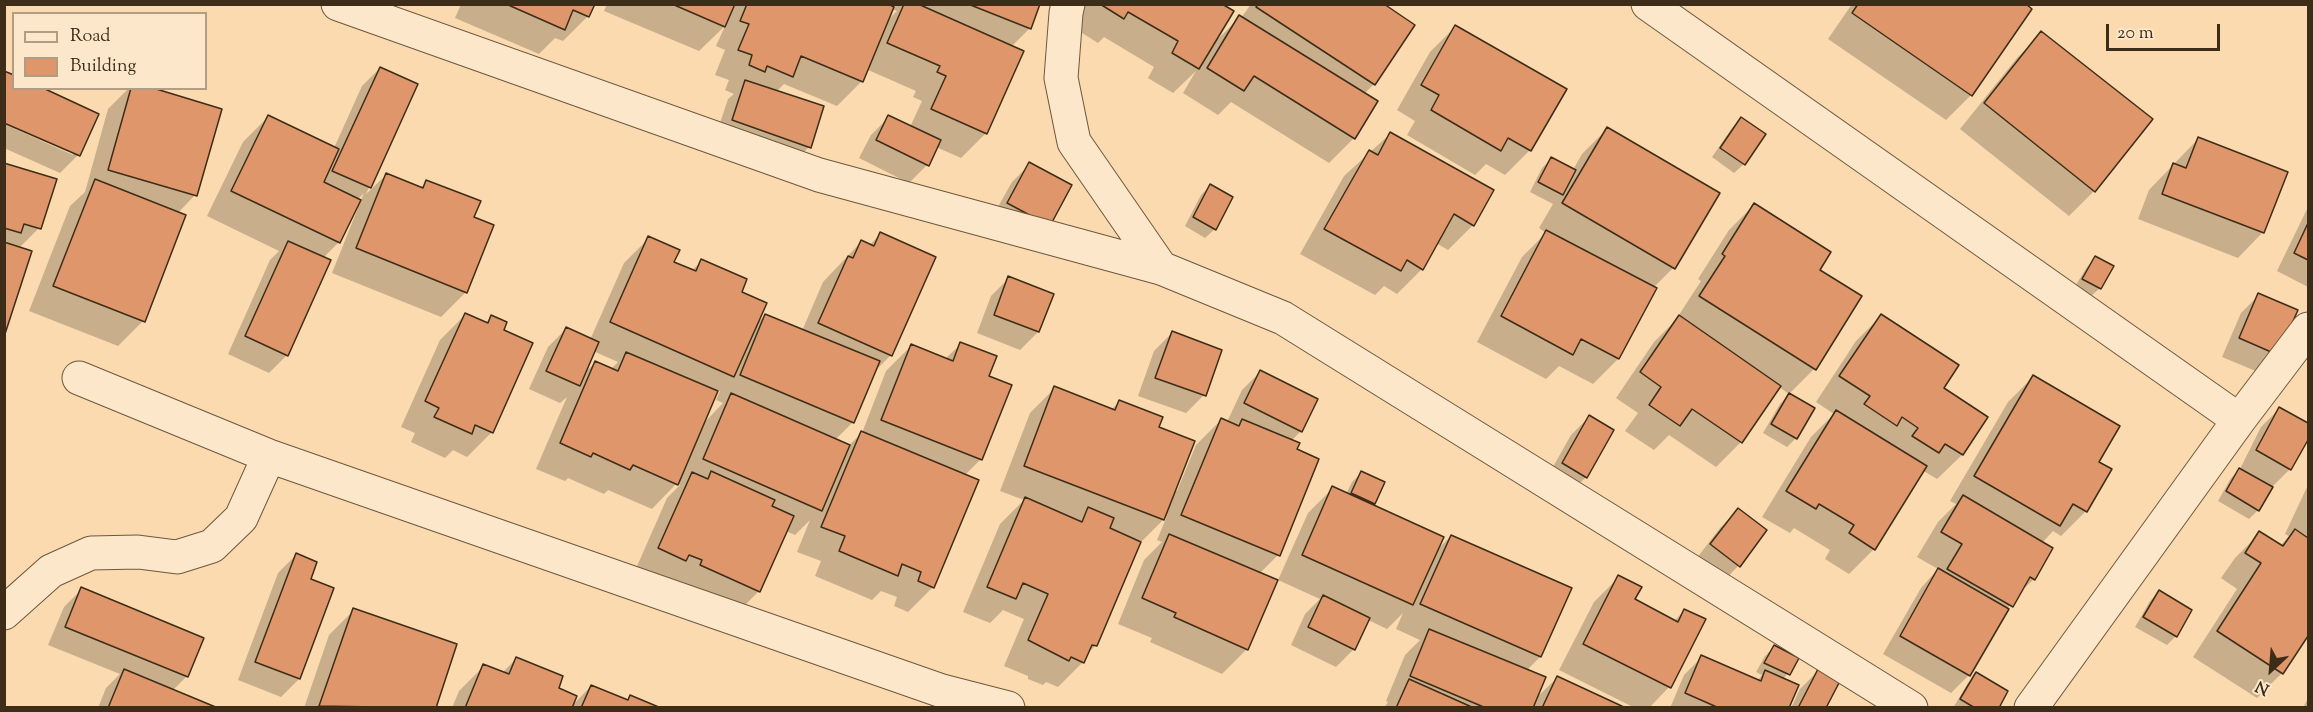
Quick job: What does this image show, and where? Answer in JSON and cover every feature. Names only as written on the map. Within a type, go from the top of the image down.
[{"type":"street","points":[[338,4],[819,175],[1161,268],[1283,318],[1911,708]]},
{"type":"street","points":[[1068,4],[1061,78],[1074,142],[1161,268]]},
{"type":"street","points":[[1648,4],[2239,420]]},
{"type":"street","points":[[2031,708],[2239,420],[2308,330]]},
{"type":"street","points":[[79,378],[269,456],[938,699],[1008,708]]},
{"type":"street","points":[[4,613],[51,571],[91,553],[138,552],[177,557],[212,546],[241,518],[269,456]]},
{"type":"building","points":[[506,4],[595,4],[589,17],[573,10],[565,30]]},
{"type":"building","points":[[672,4],[735,4],[725,27]]},
{"type":"building","points":[[747,4],[888,4],[894,7],[863,82],[801,56],[793,77],[767,66],[765,72],[749,65],[752,55],[738,50],[749,24],[740,21]]},
{"type":"building","points":[[904,4],[918,4],[1024,51],[987,134],[931,109],[946,76],[937,72],[940,66],[887,43]]},
{"type":"building","points":[[968,4],[1040,4],[1031,29]]},
{"type":"building","points":[[1100,4],[1222,4],[1234,11],[1199,69],[1172,53],[1178,41],[1128,12],[1124,19]]},
{"type":"building","points":[[1258,4],[1384,4],[1415,25],[1375,85],[1256,7]]},
{"type":"building","points":[[1858,4],[2026,4],[2032,9],[1972,96],[1852,13]]},
{"type":"building","points":[[1239,15],[1378,101],[1355,139],[1254,76],[1244,91],[1207,68]]},
{"type":"building","points":[[1455,25],[1567,89],[1531,151],[1508,138],[1501,151],[1431,110],[1439,95],[1421,85]]},
{"type":"building","points":[[2041,31],[2153,119],[2095,192],[1984,103]]},
{"type":"building","points":[[380,67],[418,84],[371,188],[332,171]]},
{"type":"building","points":[[4,71],[12,74],[12,90],[47,90],[99,114],[80,156],[4,123]]},
{"type":"building","points":[[745,80],[824,106],[811,148],[732,120]]},
{"type":"building","points":[[130,90],[160,90],[222,109],[197,196],[108,170]]},
{"type":"building","points":[[268,115],[339,149],[324,182],[361,200],[340,243],[231,191]]},
{"type":"building","points":[[888,115],[941,140],[929,166],[876,140]]},
{"type":"building","points":[[1741,117],[1766,134],[1745,165],[1720,148]]},
{"type":"building","points":[[1607,127],[1720,193],[1675,269],[1562,203]]},
{"type":"building","points":[[1390,132],[1494,190],[1474,226],[1454,214],[1423,270],[1407,260],[1401,271],[1324,229],[1369,150],[1378,155]]},
{"type":"building","points":[[2198,137],[2288,172],[2264,233],[2162,194],[2173,163],[2186,168]]},
{"type":"building","points":[[1551,157],[1576,170],[1563,195],[1538,182]]},
{"type":"building","points":[[1029,162],[1072,185],[1050,226],[1007,203]]},
{"type":"building","points":[[4,163],[57,179],[41,229],[24,224],[21,233],[4,228]]},
{"type":"building","points":[[386,173],[423,188],[426,180],[481,201],[474,217],[494,225],[467,293],[356,248]]},
{"type":"building","points":[[95,179],[186,215],[145,322],[53,286]]},
{"type":"building","points":[[1210,184],[1233,197],[1216,230],[1193,217]]},
{"type":"building","points":[[1754,203],[1831,252],[1820,270],[1862,296],[1816,370],[1699,296],[1725,256],[1722,254]]},
{"type":"building","points":[[2308,223],[2308,260],[2294,253]]},
{"type":"building","points":[[1546,230],[1657,288],[1619,359],[1581,339],[1573,355],[1501,316]]},
{"type":"building","points":[[880,232],[936,257],[892,356],[818,323],[848,256],[853,258],[861,240],[874,246]]},
{"type":"building","points":[[648,236],[680,250],[674,262],[696,271],[701,259],[747,279],[742,292],[767,303],[734,377],[610,322]]},
{"type":"building","points":[[288,241],[331,260],[288,356],[245,336]]},
{"type":"building","points":[[4,242],[32,251],[4,337]]},
{"type":"building","points":[[2095,256],[2114,266],[2101,289],[2082,279]]},
{"type":"building","points":[[1008,276],[1054,294],[1039,332],[994,315]]},
{"type":"building","points":[[2258,293],[2298,310],[2278,355],[2239,338]]},
{"type":"building","points":[[465,313],[488,323],[491,315],[507,322],[504,330],[533,343],[493,433],[475,425],[472,434],[434,417],[439,408],[425,401]]},
{"type":"building","points":[[765,314],[880,361],[854,423],[740,375]]},
{"type":"building","points":[[1881,314],[1959,365],[1944,388],[1988,417],[1963,455],[1945,444],[1939,453],[1912,436],[1918,428],[1902,417],[1897,426],[1864,404],[1870,396],[1839,376]]},
{"type":"building","points":[[1679,315],[1781,386],[1742,443],[1692,409],[1680,426],[1649,405],[1661,387],[1640,372]]},
{"type":"building","points":[[566,327],[599,342],[580,386],[546,371]]},
{"type":"building","points":[[1172,331],[1222,350],[1206,396],[1155,378]]},
{"type":"building","points":[[960,342],[997,356],[989,376],[1012,385],[982,460],[881,420],[911,344],[953,361]]},
{"type":"building","points":[[626,352],[718,391],[678,485],[633,465],[630,470],[593,453],[591,457],[560,443],[595,361],[618,371]]},
{"type":"building","points":[[1260,370],[1318,399],[1302,432],[1244,403]]},
{"type":"building","points":[[2033,375],[2120,426],[2099,462],[2112,469],[2087,512],[2073,504],[2060,526],[1974,476]]},
{"type":"building","points":[[1054,386],[1115,410],[1119,400],[1163,417],[1159,427],[1195,441],[1164,520],[1024,466]]},
{"type":"building","points":[[731,393],[850,445],[822,511],[703,459]]},
{"type":"building","points":[[1789,393],[1815,408],[1797,439],[1771,424]]},
{"type":"building","points":[[2279,407],[2308,423],[2308,440],[2291,470],[2256,450]]},
{"type":"building","points":[[1836,410],[1927,466],[1875,550],[1849,533],[1854,525],[1819,504],[1816,509],[1786,491]]},
{"type":"building","points":[[1589,415],[1614,430],[1587,478],[1562,463]]},
{"type":"building","points":[[1221,418],[1239,426],[1242,419],[1300,443],[1297,449],[1319,459],[1280,556],[1181,515]]},
{"type":"building","points":[[861,431],[979,480],[934,588],[918,581],[921,572],[902,564],[898,576],[839,551],[845,536],[821,527]]},
{"type":"building","points":[[2239,468],[2273,487],[2259,511],[2226,491]]},
{"type":"building","points":[[711,471],[775,500],[772,506],[794,516],[760,592],[700,565],[702,560],[689,555],[686,561],[658,548],[692,472],[708,479]]},
{"type":"building","points":[[1361,471],[1385,482],[1375,504],[1351,493]]},
{"type":"building","points":[[1332,486],[1444,537],[1413,605],[1302,555]]},
{"type":"building","points":[[1963,495],[2053,548],[2035,580],[2030,577],[2013,607],[1947,569],[1962,544],[1941,532]]},
{"type":"building","points":[[1025,497],[1082,522],[1088,507],[1114,518],[1110,528],[1141,542],[1097,646],[1092,645],[1084,663],[1071,657],[1069,661],[1028,640],[1048,594],[1023,583],[1016,599],[987,587]]},
{"type":"building","points":[[1738,508],[1767,530],[1740,567],[1710,544]]},
{"type":"building","points":[[2295,529],[2308,538],[2308,636],[2283,674],[2217,631],[2261,563],[2245,553],[2259,531],[2283,546]]},
{"type":"building","points":[[1169,534],[1278,580],[1248,650],[1174,617],[1176,613],[1142,598]]},
{"type":"building","points":[[1451,535],[1572,588],[1541,657],[1420,604]]},
{"type":"building","points":[[296,553],[317,562],[311,579],[334,588],[300,679],[255,662]]},
{"type":"building","points":[[1938,568],[2009,609],[1970,676],[1900,636]]},
{"type":"building","points":[[1618,575],[1642,587],[1635,599],[1678,622],[1684,609],[1706,619],[1671,688],[1583,644]]},
{"type":"building","points":[[81,587],[204,638],[188,677],[65,627]]},
{"type":"building","points":[[2159,590],[2192,610],[2177,637],[2143,617]]},
{"type":"building","points":[[1323,595],[1370,618],[1355,650],[1308,627]]},
{"type":"building","points":[[353,608],[457,644],[436,708],[319,706]]},
{"type":"building","points":[[1429,629],[1546,677],[1533,708],[1486,708],[1410,676]]},
{"type":"building","points":[[1774,645],[1799,658],[1790,675],[1764,663]]},
{"type":"building","points":[[1701,655],[1761,681],[1765,670],[1799,685],[1789,708],[1719,708],[1685,693]]},
{"type":"building","points":[[516,657],[563,676],[559,688],[577,696],[572,708],[465,708],[483,664],[509,674]]},
{"type":"building","points":[[124,669],[218,708],[108,708]]},
{"type":"building","points":[[1818,669],[1840,681],[1826,708],[1798,708]]},
{"type":"building","points":[[1976,672],[2008,691],[1999,708],[1975,708],[1960,699]]},
{"type":"building","points":[[1557,676],[1626,708],[1542,708]]},
{"type":"building","points":[[1409,679],[1474,708],[1396,708]]},
{"type":"building","points":[[591,685],[628,700],[630,695],[661,708],[581,708]]}]
